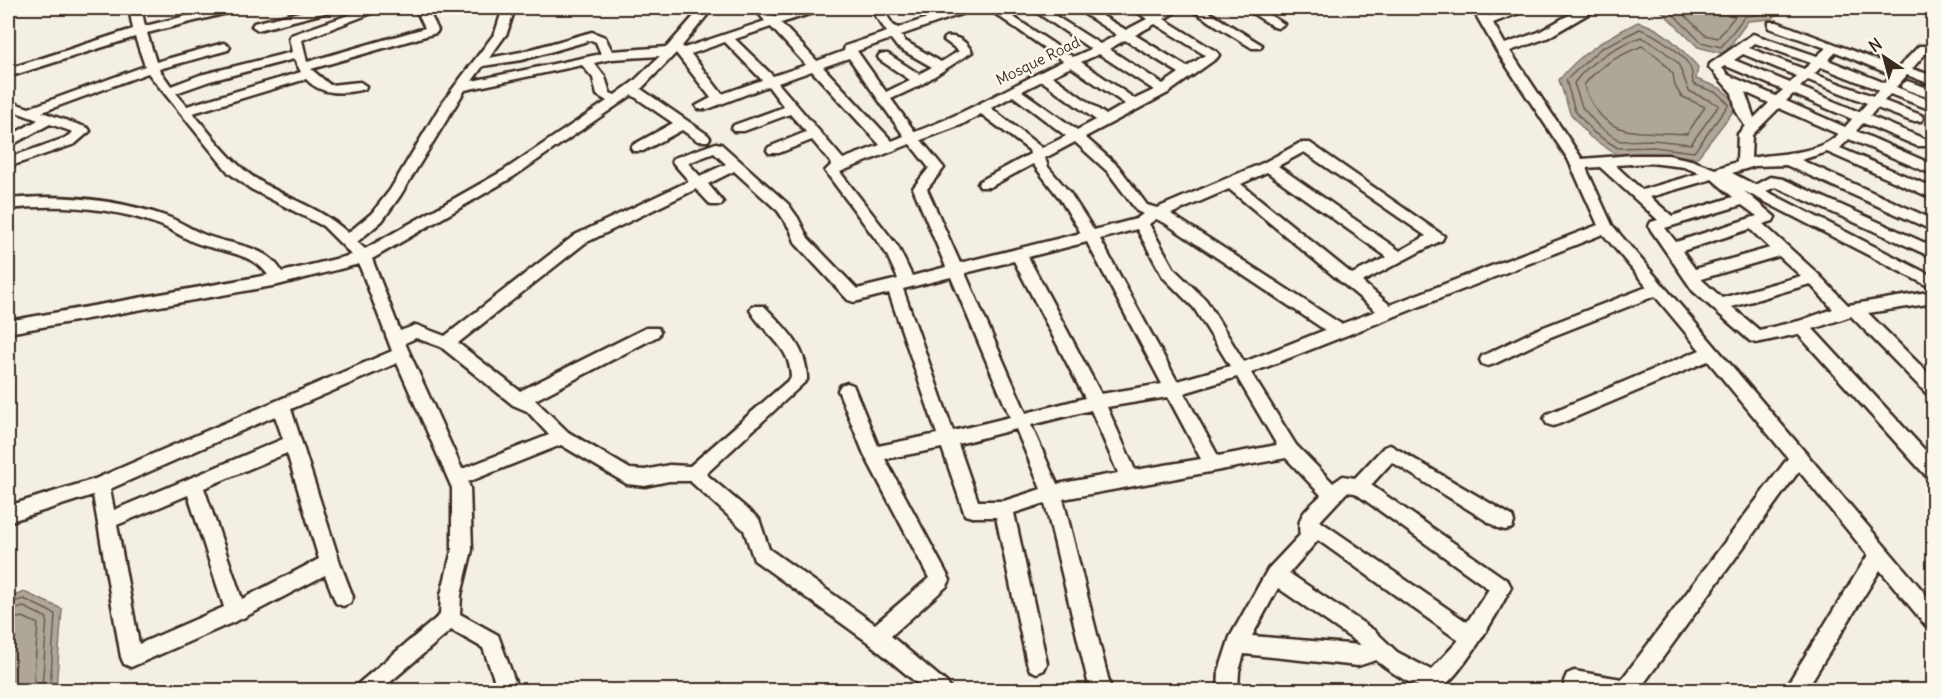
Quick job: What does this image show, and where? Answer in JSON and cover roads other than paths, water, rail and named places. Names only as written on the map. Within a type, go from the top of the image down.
[{"type":"street","points":[[135,8],[144,50],[160,82],[234,170],[274,196],[328,222],[350,240],[364,257],[398,347],[461,488],[462,550],[451,595],[450,619],[366,690]]},
{"type":"street","points":[[8,73],[140,31],[231,8]]},
{"type":"street","points":[[258,26],[328,8]]},
{"type":"street","points":[[360,86],[332,89],[321,87],[306,70],[298,54],[295,38],[379,8]]},
{"type":"street","points":[[186,111],[432,30],[421,8]]},
{"type":"street","points":[[350,240],[377,217],[461,87],[501,33],[509,8]]},
{"type":"street","points":[[8,327],[278,279],[364,257],[508,174],[616,101],[676,50],[707,8]]},
{"type":"street","points":[[760,8],[890,146]]},
{"type":"street","points":[[461,87],[608,55],[676,50],[727,37],[815,8]]},
{"type":"street","points":[[876,8],[882,8]]},
{"type":"street","points":[[876,8],[902,44],[941,67]]},
{"type":"street","points":[[966,8],[849,49],[912,138],[937,168],[920,188],[1052,493],[1101,690]]},
{"type":"street","points":[[993,8],[1135,105]]},
{"type":"street","points":[[1036,8],[1163,90]]},
{"type":"street","points":[[1082,8],[1186,72]]},
{"type":"street","points":[[985,184],[1163,90],[1213,55],[1138,8]]},
{"type":"street","name":"Mosque Road","points":[[840,165],[956,122],[1176,8]]},
{"type":"street","points":[[1194,8],[1256,45]]},
{"type":"street","points":[[1250,8],[1278,24]]},
{"type":"street","points":[[1478,8],[1502,51],[1577,164],[1606,227],[1878,556],[1934,620]]},
{"type":"street","points":[[1486,21],[1520,8]]},
{"type":"street","points":[[1502,51],[1543,34],[1588,8]]},
{"type":"street","points":[[1773,25],[1834,48],[1927,93],[1934,83]]},
{"type":"street","points":[[479,63],[522,56],[592,36],[601,40],[608,55]]},
{"type":"street","points":[[727,37],[770,81],[840,165],[832,171],[893,251],[901,284],[972,509],[1004,509],[1052,493],[1290,450]]},
{"type":"street","points":[[1752,127],[1743,111],[1738,92],[1715,67],[1753,38],[1821,62],[1897,78],[1934,107]]},
{"type":"street","points":[[884,98],[966,52],[963,46],[950,40]]},
{"type":"street","points":[[8,117],[153,67],[224,47]]},
{"type":"street","points":[[1744,164],[1744,134],[1834,48]]},
{"type":"street","points":[[1640,195],[1717,174],[1744,164],[1788,160],[1837,144],[1923,49]]},
{"type":"street","points":[[676,50],[719,99]]},
{"type":"street","points":[[1740,50],[1916,118]]},
{"type":"street","points":[[703,106],[852,53]]},
{"type":"street","points":[[169,91],[205,78],[298,54]]},
{"type":"street","points":[[884,57],[919,80]]},
{"type":"street","points":[[585,60],[599,77],[604,95],[616,101]]},
{"type":"street","points":[[1725,61],[1922,143]]},
{"type":"street","points":[[1044,76],[1105,120]]},
{"type":"street","points":[[1723,78],[1934,171]]},
{"type":"street","points":[[632,89],[703,138]]},
{"type":"street","points":[[1014,91],[1077,137],[1113,169],[1151,217],[1168,273],[1200,304],[1290,450],[1333,495]]},
{"type":"street","points":[[8,105],[83,131],[70,141],[8,163]]},
{"type":"street","points":[[739,128],[793,108]]},
{"type":"street","points":[[982,108],[1035,148],[1041,168],[1065,196],[1091,236],[1214,464]]},
{"type":"street","points":[[8,143],[48,120]]},
{"type":"street","points":[[638,148],[682,124]]},
{"type":"street","points":[[774,150],[814,134]]},
{"type":"street","points":[[716,202],[680,161],[716,147],[771,194],[799,230],[801,240],[854,296],[1091,236],[1151,217],[1268,166],[1305,146],[1437,236],[1399,258],[1350,281]]},
{"type":"street","points":[[1827,147],[1934,194]]},
{"type":"street","points":[[1577,164],[1665,158],[1696,165],[1717,174],[1749,195],[1934,284]]},
{"type":"street","points":[[1788,160],[1934,226]]},
{"type":"street","points":[[1603,162],[1669,222]]},
{"type":"street","points":[[447,343],[580,239],[735,165]]},
{"type":"street","points":[[1268,166],[1399,258]]},
{"type":"street","points":[[1934,253],[1778,182],[1770,182],[1749,195],[1656,226],[1699,287],[1756,338],[1801,327],[1849,310],[1934,297]]},
{"type":"street","points":[[1231,183],[1388,312]]},
{"type":"street","points":[[1672,249],[1768,217],[1749,195]]},
{"type":"street","points":[[8,204],[41,200],[75,203],[160,219],[199,239],[252,254],[274,268],[278,279]]},
{"type":"street","points":[[1151,217],[1170,219],[1339,331]]},
{"type":"street","points":[[1752,223],[1934,390]]},
{"type":"street","points":[[873,454],[949,439],[1096,402],[1174,389],[1240,370],[1606,227]]},
{"type":"street","points":[[1691,276],[1782,250]]},
{"type":"street","points":[[1019,255],[1096,402],[1130,479]]},
{"type":"street","points":[[1719,305],[1813,278]]},
{"type":"street","points":[[1488,360],[1542,334],[1658,289]]},
{"type":"street","points":[[694,474],[799,380],[801,366],[794,349],[758,310]]},
{"type":"street","points":[[1801,327],[1934,473]]},
{"type":"street","points":[[8,514],[100,485],[281,406],[398,347],[416,331],[447,343],[519,400],[532,406],[562,437],[627,476],[645,478],[669,473],[694,474],[752,525],[761,554],[876,636],[939,690]]},
{"type":"street","points":[[519,400],[652,332]]},
{"type":"street","points":[[1553,419],[1710,352]]},
{"type":"street","points":[[847,390],[873,454],[940,580],[876,636]]},
{"type":"street","points":[[281,406],[330,563],[343,597]]},
{"type":"street","points":[[456,479],[562,437]]},
{"type":"street","points":[[106,520],[292,443]]},
{"type":"street","points":[[1359,486],[1390,452],[1505,522]]},
{"type":"street","points":[[1575,690],[1574,681],[1627,690],[1798,459]]},
{"type":"street","points":[[193,484],[236,612]]},
{"type":"street","points":[[1275,575],[1368,638],[1377,650],[1416,674],[1434,682],[1466,647],[1470,636],[1501,587],[1359,486],[1343,484],[1307,522]]},
{"type":"street","points":[[100,485],[131,657],[236,612],[330,563]]},
{"type":"street","points":[[1004,509],[1037,663]]},
{"type":"street","points":[[1307,522],[1470,636]]},
{"type":"street","points":[[1228,690],[1229,671],[1237,644],[1275,575],[1310,537],[1307,522]]},
{"type":"street","points":[[1794,690],[1878,556]]},
{"type":"street","points":[[450,619],[491,642],[508,690]]},
{"type":"street","points":[[1237,644],[1358,656],[1377,650]]},
{"type":"water","points":[[1658,8],[1783,8],[1772,19],[1748,21],[1724,54],[1698,47]]},
{"type":"water","points":[[1638,22],[1656,29],[1678,46],[1698,67],[1696,79],[1720,88],[1739,104],[1697,158],[1652,153],[1617,155],[1590,137],[1570,113],[1559,80],[1585,54]]},
{"type":"water","points":[[24,592],[62,609],[56,690],[8,690],[8,598]]}]
